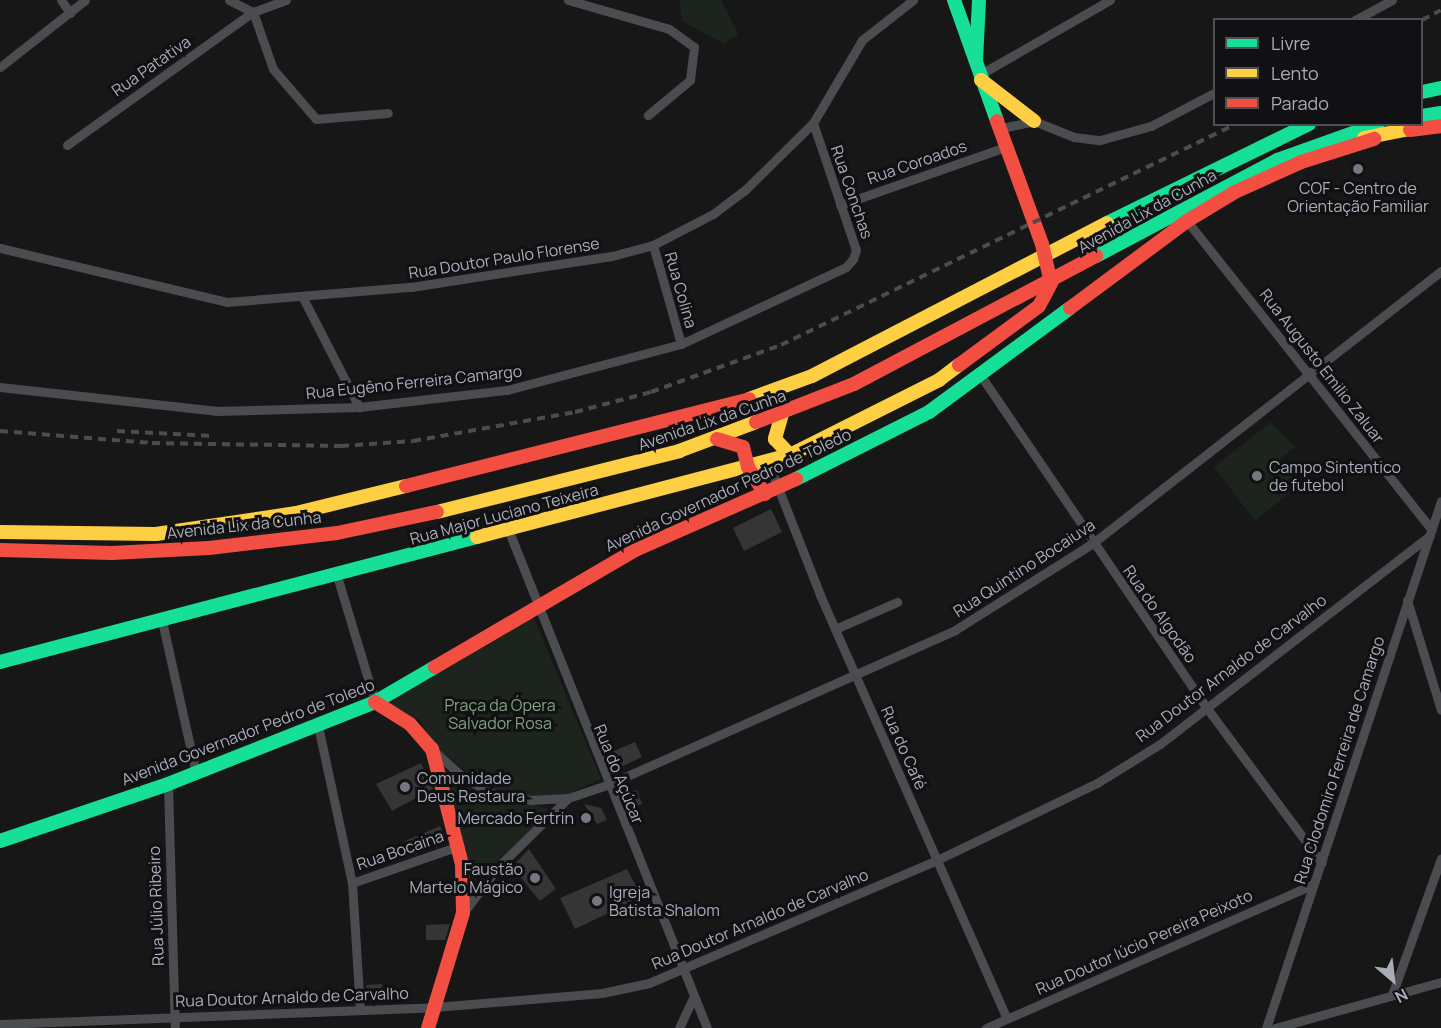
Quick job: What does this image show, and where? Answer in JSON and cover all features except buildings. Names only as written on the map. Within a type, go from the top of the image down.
[{"type":"main road","points":[[954,0],[1003,148]]},
{"type":"main road","points":[[978,73],[979,0]]},
{"type":"main road","points":[[978,73],[1034,121]]},
{"type":"main road","points":[[1423,92],[1441,88]]},
{"type":"main road","points":[[1423,121],[1441,113]]},
{"type":"main road","name":"Avenida Governador Pedro de Toledo","points":[[1423,123],[1441,126]]},
{"type":"main road","name":"Avenida Lix da Cunha","points":[[0,532],[156,534],[296,513],[720,409],[812,376],[1017,273],[1230,159],[1304,126]]},
{"type":"main road","name":"Avenida Lix da Cunha","points":[[0,550],[198,548],[337,533],[628,466],[715,439],[854,384],[1078,268],[1277,160],[1372,126]]},
{"type":"main road","points":[[1300,150],[1403,126]]},
{"type":"main road","name":"Avenida Governador Pedro de Toledo","points":[[0,841],[168,784],[375,702],[535,606],[635,550],[771,491],[929,412],[981,376],[1187,221],[1235,192],[1312,159],[1408,126]]},
{"type":"main road","name":"Rua Major Luciano Teixeira","points":[[0,662],[768,462],[790,455],[884,412],[993,342],[1039,306],[1051,283],[1042,244],[1003,148]]},
{"type":"main road","points":[[1235,192],[1277,160]]},
{"type":"main road","name":"Rua Major Luciano Teixeira","points":[[929,412],[993,342]]},
{"type":"main road","points":[[782,414],[775,439],[790,455]]},
{"type":"main road","points":[[715,439],[739,443],[748,467],[771,491]]},
{"type":"main road","points":[[0,526],[22,532]]},
{"type":"main road","points":[[375,702],[410,724],[432,749],[459,846],[463,913],[428,1028]]},
{"type":"street","points":[[61,0],[70,13]]},
{"type":"street","points":[[0,67],[85,0]]},
{"type":"street","points":[[229,0],[253,12],[273,69],[315,119],[388,113]]},
{"type":"street","name":"Rua Patativa","points":[[67,145],[253,12],[286,0]]},
{"type":"street","points":[[568,0],[669,29],[694,48],[690,80],[648,115]]},
{"type":"street","name":"Rua Doutor Paulo Florense","points":[[0,249],[201,299],[303,298],[548,268],[653,244],[712,214],[745,190],[813,123],[862,40],[913,0]]},
{"type":"street","points":[[978,73],[1110,0]]},
{"type":"street","points":[[1359,18],[1392,0]]},
{"type":"street","points":[[998,129],[1034,121],[1074,137],[1100,140],[1151,126],[1213,94]]},
{"type":"street","name":"Rua Conchas","points":[[813,123],[856,250],[846,267]]},
{"type":"street","name":"Rua Coroados","points":[[840,205],[1003,148]]},
{"type":"street","name":"Rua Augusto Emilio Zaluar","points":[[1187,221],[1311,375],[1431,532]]},
{"type":"street","name":"Rua Colina","points":[[653,244],[681,344]]},
{"type":"street","name":"Rua Eugêno Ferreira Camargo","points":[[0,387],[216,411],[359,407],[507,390],[681,344],[846,267]]},
{"type":"street","name":"Rua Quintino Bocaiuva","points":[[568,798],[607,785],[955,630],[1093,543],[1311,375],[1441,271]]},
{"type":"street","points":[[303,298],[359,407]]},
{"type":"street","name":"Rua do Algodão","points":[[981,376],[1206,707],[1322,863]]},
{"type":"street","name":"Rua do Café","points":[[768,462],[771,491],[835,628],[1007,1018]]},
{"type":"street","name":"Rua Clodomiro Ferreira de Camargo","points":[[1266,1028],[1441,501]]},
{"type":"street","name":"Rua do Açúcar","points":[[508,529],[535,606],[706,1028]]},
{"type":"street","name":"Rua Doutor Arnaldo de Carvalho","points":[[0,1024],[360,1008],[435,1007],[602,993],[649,983],[937,860],[1097,783],[1160,744],[1431,532]]},
{"type":"street","points":[[337,576],[375,702]]},
{"type":"street","points":[[1407,599],[1441,710]]},
{"type":"street","points":[[835,628],[897,602]]},
{"type":"street","points":[[162,621],[196,772]]},
{"type":"street","points":[[318,726],[352,883],[360,1008]]},
{"type":"street","points":[[432,749],[463,777],[490,793],[530,800],[568,798]]},
{"type":"street","name":"Rua Júlio Ribeiro","points":[[168,784],[175,1028]]},
{"type":"street","points":[[463,913],[498,867],[568,798]]},
{"type":"street","name":"Rua Bocaina","points":[[352,883],[459,846]]},
{"type":"street","points":[[1392,995],[1441,858]]},
{"type":"street","name":"Rua Doutor lúcio Pereira Peixoto","points":[[986,1028],[1314,884]]},
{"type":"street","points":[[1275,1028],[1441,982]]},
{"type":"street","points":[[679,1028],[693,998]]},
{"type":"green space","points":[[679,0],[721,0],[738,34],[724,44],[682,21]]},
{"type":"green space","name":"Campo Sintentico de futebol","points":[[1271,422],[1295,447],[1280,459],[1300,484],[1255,521],[1214,467]]},
{"type":"green space","name":"Praça da Ópera Salvador Rosa","points":[[533,616],[601,779],[563,796],[511,796],[479,781],[434,746],[420,720],[380,704]]},
{"type":"green space","points":[[444,769],[472,790],[549,809],[489,873],[468,870]]},
{"type":"railway","points":[[1423,19],[1441,10]]},
{"type":"railway","points":[[0,431],[152,443],[341,446],[413,441],[575,412],[651,392],[781,345],[1232,126]]},
{"type":"railway","points":[[117,431],[213,436]]},
{"type":"traffic: fast","points":[[954,0],[997,121]]},
{"type":"traffic: fast","points":[[976,60],[979,0]]},
{"type":"traffic: fast","points":[[1423,92],[1441,88]]},
{"type":"traffic: fast","points":[[1423,116],[1441,113]]},
{"type":"traffic: fast","points":[[1107,223],[1305,126]]},
{"type":"traffic: fast","points":[[1096,256],[1277,160],[1372,126]]},
{"type":"traffic: fast","points":[[796,479],[929,412],[1070,308]]},
{"type":"traffic: fast","points":[[0,662],[477,537]]},
{"type":"traffic: fast","points":[[0,841],[168,784],[375,702],[435,667]]},
{"type":"traffic: slow","points":[[981,80],[1034,121]]},
{"type":"traffic: slow","points":[[1364,138],[1419,127]]},
{"type":"traffic: slow","points":[[749,399],[812,376],[1107,223]]},
{"type":"traffic: slow","points":[[477,537],[790,455],[939,380],[959,365]]},
{"type":"traffic: slow","points":[[782,414],[775,439],[790,455]]},
{"type":"traffic: slow","points":[[437,512],[679,451],[756,422]]},
{"type":"traffic: slow","points":[[0,532],[156,534],[296,513],[406,486]]},
{"type":"traffic: jam","points":[[959,365],[1039,306],[1051,283],[1042,244],[997,121]]},
{"type":"traffic: jam","points":[[1410,130],[1441,126]]},
{"type":"traffic: jam","points":[[1070,308],[1187,221],[1235,192],[1301,162],[1374,139]]},
{"type":"traffic: jam","points":[[756,422],[854,384],[1096,256]]},
{"type":"traffic: jam","points":[[406,486],[749,399]]},
{"type":"traffic: jam","points":[[717,439],[743,447],[748,467],[765,494]]},
{"type":"traffic: jam","points":[[435,667],[635,550],[796,479]]},
{"type":"traffic: jam","points":[[0,550],[112,553],[209,548],[337,533],[437,512]]},
{"type":"traffic: jam","points":[[375,702],[410,724],[432,749],[462,864],[463,913],[428,1028]]},
{"type":"place","name":"COF - Centro de Orientação Familiar","points":[[1358,169]]},
{"type":"place","name":"Campo Sintentico de futebol","points":[[1257,476]]},
{"type":"place","name":"Comunidade Deus Restaura","points":[[405,787]]},
{"type":"place","name":"Mercado Fertrin","points":[[586,818]]},
{"type":"place","name":"Faustão Martelo Mágico","points":[[535,878]]},
{"type":"place","name":"Igreja Batista Shalom","points":[[597,901]]}]
